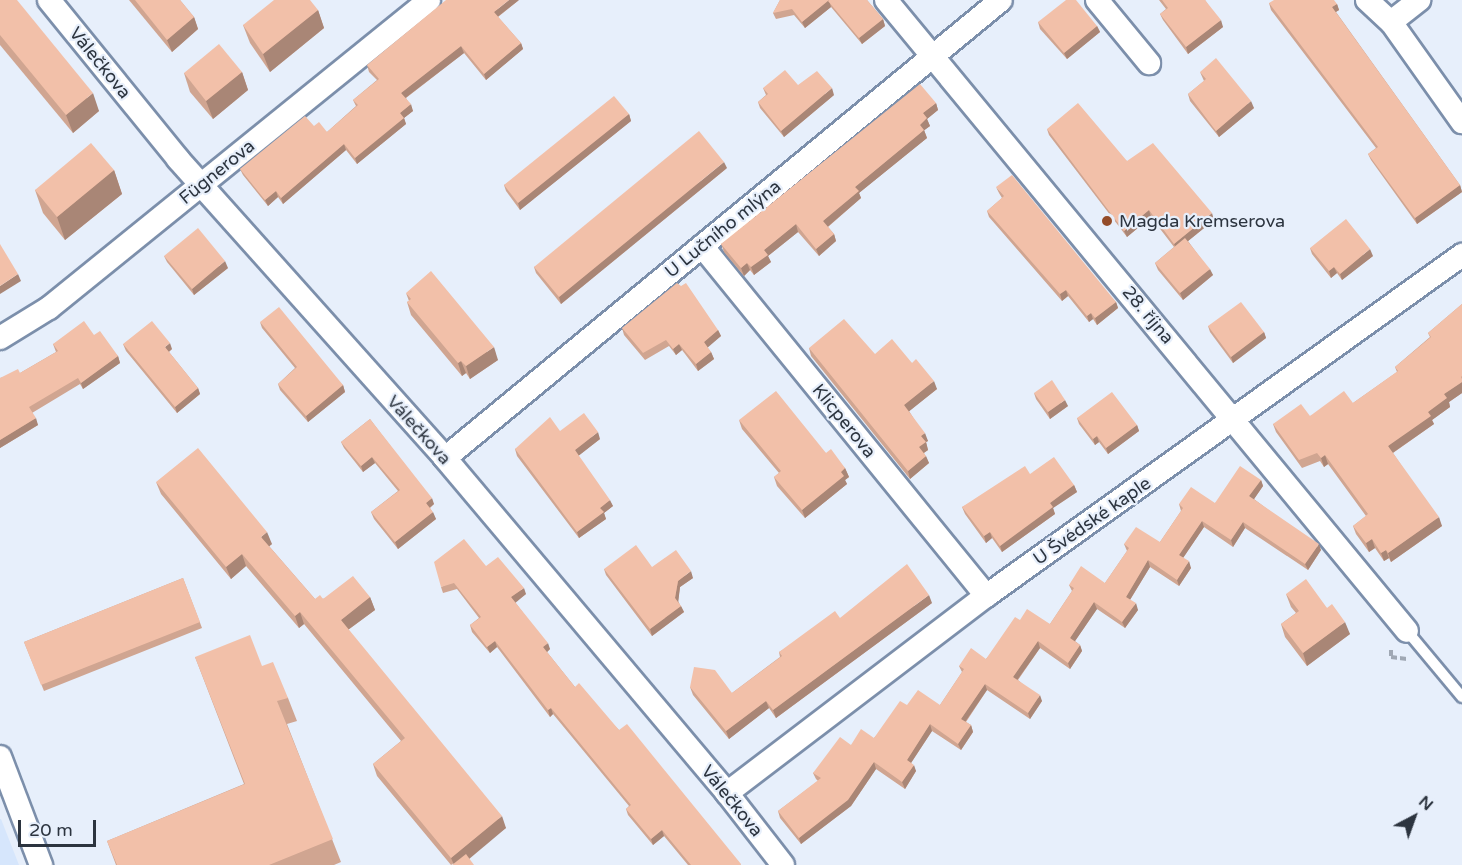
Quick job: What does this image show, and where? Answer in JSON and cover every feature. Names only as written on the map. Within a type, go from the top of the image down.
[{"type":"street","name":"Válečkova","points":[[49,0],[202,184],[445,458],[727,793],[783,865]]},
{"type":"street","name":"Fügnerova","points":[[0,338],[49,309],[429,0]]},
{"type":"street","name":"28. října","points":[[886,0],[1407,631]]},
{"type":"street","name":"U Lučního mlýna","points":[[445,458],[1001,0]]},
{"type":"street","points":[[1097,0],[1149,63]]},
{"type":"street","points":[[1367,0],[1391,22],[1462,122]]},
{"type":"street","points":[[1391,22],[1419,0]]},
{"type":"street","name":"Klicperova","points":[[702,246],[986,596]]},
{"type":"street","name":"U Švédské kaple","points":[[727,793],[986,596],[1235,420],[1462,255]]},
{"type":"street","points":[[0,757],[41,865]]},
{"type":"lane","points":[[1407,631],[1462,697]]},
{"type":"shaded area","points":[[1,819],[19,865],[0,865]]},
{"type":"building","points":[[0,0],[17,0],[93,93],[66,115],[0,35]]},
{"type":"building","points":[[135,0],[180,0],[194,17],[167,40]]},
{"type":"building","points":[[274,0],[310,0],[318,10],[263,54],[243,25]]},
{"type":"building","points":[[446,0],[509,0],[494,12],[521,43],[484,74],[461,46],[401,93],[411,104],[400,113],[404,118],[355,158],[344,144],[281,198],[276,191],[265,200],[240,169],[305,116],[314,126],[319,122],[327,132],[358,105],[353,100],[379,79],[367,65]]},
{"type":"building","points":[[780,0],[829,0],[802,22],[792,9],[773,13]]},
{"type":"building","points":[[829,0],[867,0],[883,19],[859,38]]},
{"type":"building","points":[[1066,0],[1076,0],[1097,26],[1064,53],[1038,22]]},
{"type":"building","points":[[1162,0],[1205,0],[1221,20],[1186,47],[1160,14],[1168,8]]},
{"type":"building","points":[[1274,0],[1334,0],[1337,4],[1332,7],[1460,185],[1415,218],[1368,154],[1378,147],[1269,3]]},
{"type":"building","points":[[219,44],[242,72],[206,101],[184,73]]},
{"type":"building","points":[[1216,58],[1251,101],[1216,131],[1188,94],[1206,79],[1200,72]]},
{"type":"building","points":[[785,70],[798,85],[817,71],[832,88],[781,131],[758,102],[768,94],[763,88]]},
{"type":"building","points":[[920,84],[936,103],[923,113],[927,118],[920,125],[924,130],[855,187],[859,191],[823,221],[834,234],[816,249],[796,224],[764,250],[768,255],[751,267],[747,263],[741,268],[721,244]]},
{"type":"building","points":[[614,96],[629,114],[518,203],[504,185]]},
{"type":"building","points":[[1078,103],[1127,161],[1153,143],[1212,213],[1174,244],[1149,210],[1124,231],[1047,129]]},
{"type":"building","points":[[699,131],[724,162],[559,297],[534,267]]},
{"type":"building","points":[[91,143],[114,170],[57,217],[35,190]]},
{"type":"building","points":[[1012,175],[1116,302],[1095,318],[1091,313],[1087,316],[1066,290],[1060,294],[987,211],[1004,196],[996,187]]},
{"type":"building","points":[[1346,219],[1370,249],[1340,274],[1334,267],[1329,271],[1310,248]]},
{"type":"building","points":[[198,228],[225,261],[192,289],[164,256]]},
{"type":"building","points":[[1185,238],[1210,269],[1180,293],[1155,263]]},
{"type":"building","points":[[0,244],[18,274],[0,286]]},
{"type":"building","points":[[431,271],[494,347],[466,366],[461,361],[458,363],[407,302],[411,299],[406,293]]},
{"type":"building","points":[[677,283],[681,286],[686,283],[718,330],[704,342],[711,352],[696,364],[679,344],[673,349],[666,340],[643,353],[622,328]]},
{"type":"building","points":[[1241,302],[1264,332],[1231,357],[1208,326]]},
{"type":"building","points":[[1462,304],[1462,382],[1444,394],[1447,398],[1428,412],[1431,416],[1388,446],[1439,517],[1388,553],[1386,550],[1381,553],[1372,539],[1366,543],[1353,526],[1368,514],[1325,455],[1321,458],[1317,453],[1299,460],[1273,424],[1301,404],[1310,416],[1344,391],[1353,403],[1398,371],[1395,367],[1431,337],[1428,333]]},
{"type":"building","points":[[279,307],[343,385],[306,416],[278,384],[297,367],[260,322]]},
{"type":"building","points":[[844,319],[875,354],[892,339],[912,363],[916,359],[934,381],[904,405],[925,433],[921,436],[926,442],[919,447],[926,456],[908,471],[809,348]]},
{"type":"building","points":[[84,321],[94,335],[100,331],[118,356],[81,383],[78,378],[29,407],[36,418],[0,440],[0,378],[18,369],[20,373],[58,351],[53,344]]},
{"type":"building","points":[[152,321],[170,343],[165,347],[198,388],[175,407],[123,344]]},
{"type":"building","points":[[1052,380],[1065,400],[1048,412],[1034,393]]},
{"type":"building","points":[[776,391],[826,453],[831,449],[845,468],[841,472],[844,476],[802,510],[774,477],[781,471],[739,420]]},
{"type":"building","points":[[1112,392],[1137,425],[1106,448],[1097,436],[1093,439],[1077,418]]},
{"type":"building","points":[[584,413],[598,432],[575,450],[610,500],[600,508],[604,512],[577,532],[515,449],[550,417],[560,431]]},
{"type":"building","points":[[370,419],[432,498],[426,503],[433,512],[395,542],[371,512],[400,490],[372,457],[361,466],[341,442]]},
{"type":"building","points":[[198,448],[267,532],[261,537],[315,599],[320,595],[323,599],[353,576],[370,597],[341,620],[502,816],[451,858],[373,764],[405,738],[300,612],[295,616],[242,554],[226,567],[156,482]]},
{"type":"building","points":[[1054,457],[1074,485],[1050,503],[1053,507],[1000,546],[990,532],[984,536],[962,507],[1025,466],[1030,474]]},
{"type":"building","points":[[1240,466],[1261,480],[1249,496],[1319,544],[1305,564],[1243,522],[1231,540],[1202,521],[1179,555],[1189,561],[1177,580],[1148,560],[1126,597],[1136,603],[1122,622],[1094,602],[1070,638],[1080,645],[1068,663],[1038,641],[1013,677],[1040,695],[1028,713],[985,684],[961,719],[971,725],[958,744],[930,724],[907,760],[914,765],[902,782],[874,762],[848,800],[799,838],[778,811],[821,778],[813,773],[840,737],[851,745],[861,729],[874,738],[900,701],[907,705],[918,690],[940,705],[964,669],[959,666],[971,648],[986,659],[1015,617],[1020,620],[1027,609],[1050,624],[1074,588],[1069,585],[1081,566],[1105,583],[1129,548],[1124,544],[1136,527],[1160,542],[1183,508],[1179,504],[1191,487],[1215,503]]},
{"type":"building","points":[[464,539],[486,566],[498,557],[524,588],[511,597],[548,643],[543,647],[575,687],[579,683],[619,730],[627,724],[740,865],[691,865],[662,830],[651,839],[626,809],[631,805],[551,708],[548,710],[495,641],[487,647],[470,625],[481,617],[454,583],[441,587],[434,562]]},
{"type":"building","points":[[636,545],[652,567],[676,550],[691,571],[678,581],[675,598],[681,606],[650,629],[604,569]]},
{"type":"building","points":[[907,564],[929,595],[773,710],[766,701],[726,731],[690,687],[694,667],[715,670],[732,693],[782,656],[779,652],[835,611],[840,618]]},
{"type":"building","points":[[183,578],[200,622],[41,685],[24,642]]},
{"type":"building","points":[[1306,579],[1327,608],[1332,604],[1345,622],[1303,653],[1281,624],[1299,611],[1286,594]]},
{"type":"building","points":[[250,635],[262,666],[273,662],[288,698],[277,701],[333,839],[269,865],[117,865],[107,841],[245,784],[195,657]]},
{"type":"building","points":[[466,854],[474,865],[452,865]]},
{"type":"place","name":"Magda Kremserova","points":[[1107,221]]}]
